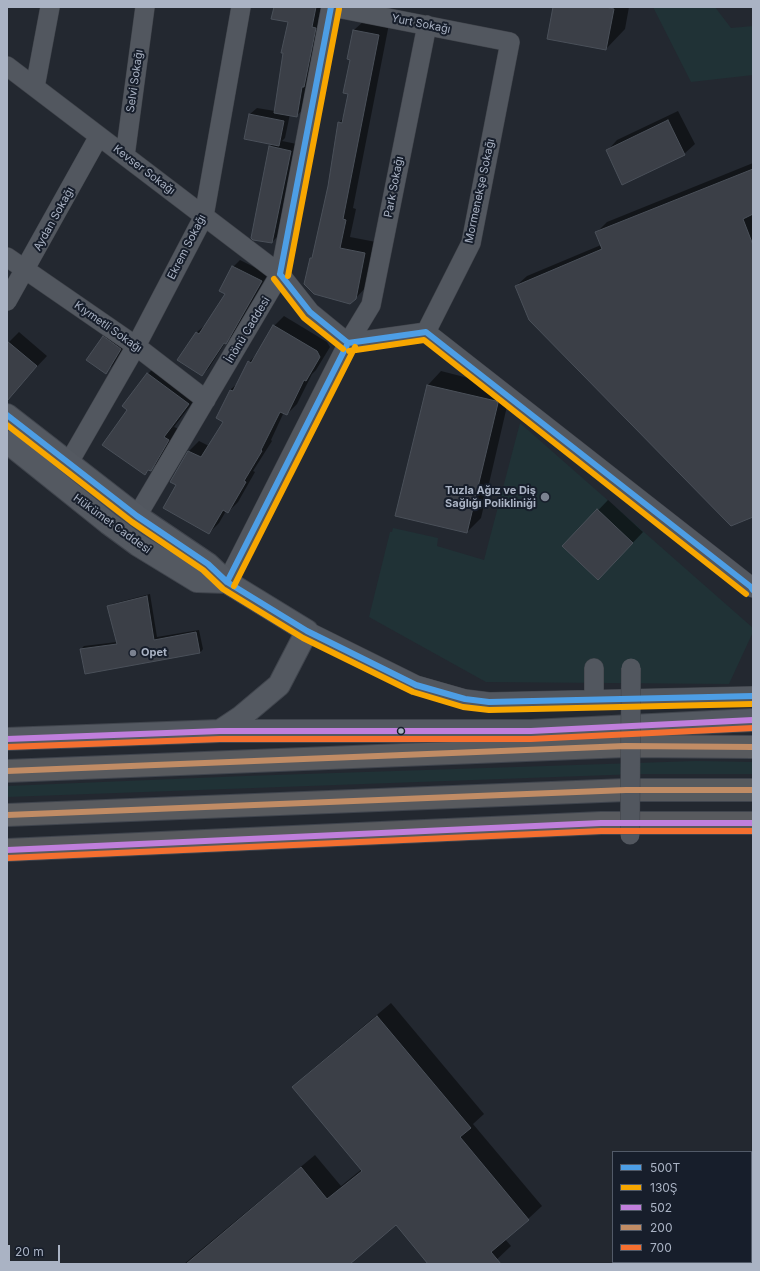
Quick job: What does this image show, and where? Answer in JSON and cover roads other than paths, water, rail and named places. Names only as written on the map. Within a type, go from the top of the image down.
[{"type":"highway","points":[[7,771],[625,746],[753,747]]},
{"type":"highway","points":[[7,815],[626,790],[753,790]]},
{"type":"highway","points":[[7,850],[594,830],[753,823]]},
{"type":"main road","name":"Hükümet Caddesi","points":[[7,415],[68,464],[137,516],[208,564],[226,582],[307,631]]},
{"type":"main road","name":"Hükümet Caddesi","points":[[7,442],[108,523],[138,545],[197,581],[226,582]]},
{"type":"main road","points":[[220,732],[241,717],[279,684],[307,631]]},
{"type":"main road","points":[[7,739],[220,732],[531,731],[753,720]]},
{"type":"street","points":[[35,87],[50,7]]},
{"type":"street","name":"Selvi Sokağı","points":[[125,156],[145,7]]},
{"type":"street","name":"Ekrem Sokağı","points":[[68,464],[136,346],[204,216],[241,7]]},
{"type":"street","name":"Yurt Sokağı","points":[[332,7],[510,42]]},
{"type":"street","name":"İnönü Caddesi","points":[[137,516],[280,274],[332,7]]},
{"type":"street","name":"Park Sokağı","points":[[226,582],[348,343],[371,305],[427,25]]},
{"type":"street","name":"Mormenekşe Sokağı","points":[[426,332],[471,243],[510,42]]},
{"type":"street","name":"Kevser Sokağı","points":[[7,66],[280,274],[310,312],[348,343]]},
{"type":"street","name":"Aydan Sokağı","points":[[7,301],[99,136]]},
{"type":"street","name":"Kıymetli Sokağı","points":[[7,258],[136,346],[206,400]]},
{"type":"street","points":[[348,343],[426,332],[752,588]]},
{"type":"street","points":[[307,631],[416,685],[465,699],[488,702],[753,696]]},
{"type":"street","points":[[594,668],[594,700]]},
{"type":"street","points":[[630,835],[631,668]]},
{"type":"place","name":"Tuzla Ağız ve Diş Sağlığı Polikliniği","points":[[545,497]]},
{"type":"place","name":"Opet","points":[[133,653]]}]
